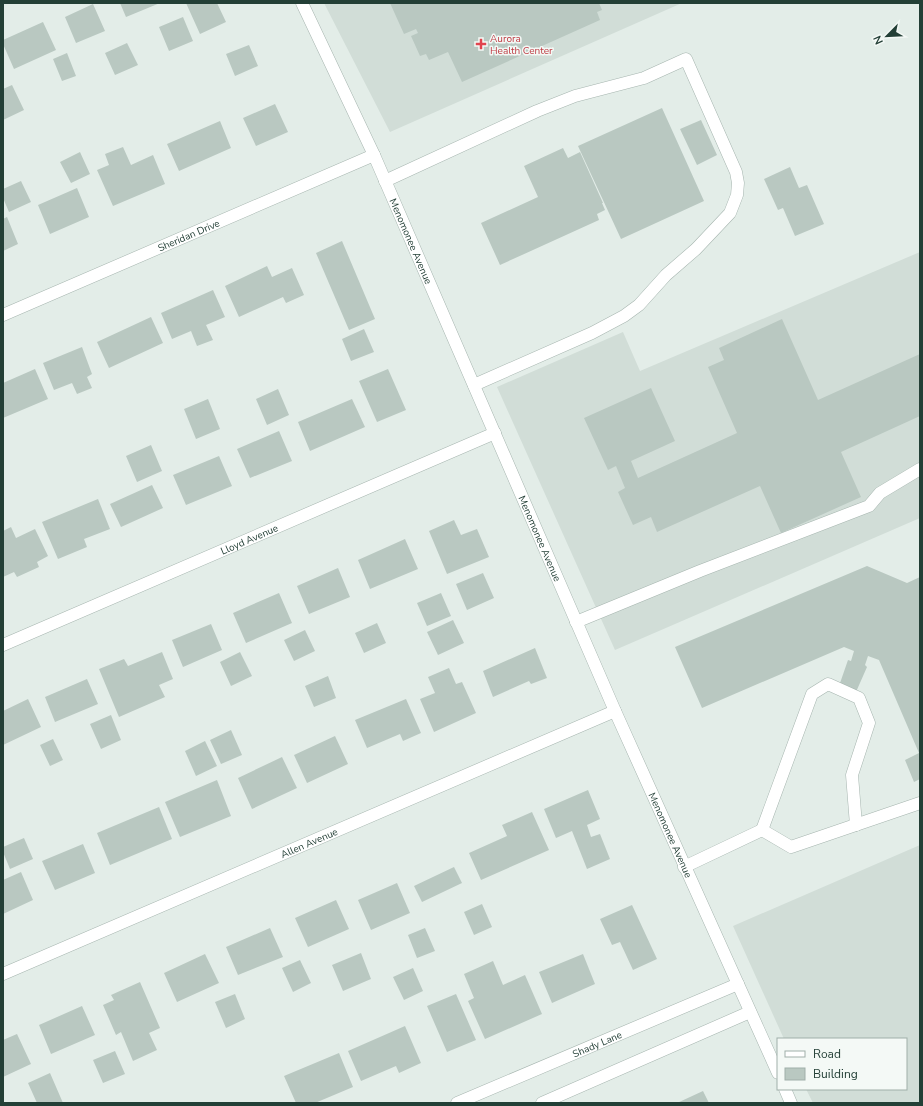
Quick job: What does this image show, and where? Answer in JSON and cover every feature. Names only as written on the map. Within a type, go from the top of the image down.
[{"type":"street","name":"Menomonee Avenue","points":[[302,3],[374,155],[614,712],[777,1071]]},
{"type":"street","points":[[385,181],[542,108],[575,96],[644,78],[686,59],[736,172],[738,183],[737,195],[730,213],[696,249],[666,275],[639,305],[624,316],[592,332],[474,385]]},
{"type":"street","name":"Sheridan Drive","points":[[3,315],[374,155]]},
{"type":"street","name":"Lloyd Avenue","points":[[3,645],[495,433]]},
{"type":"street","points":[[576,622],[707,568],[869,506],[880,493],[920,469]]},
{"type":"street","points":[[684,867],[762,830],[812,694],[828,684],[859,698],[869,723],[852,775],[856,825]]},
{"type":"street","name":"Allen Avenue","points":[[3,974],[614,712]]},
{"type":"street","points":[[762,830],[790,847],[920,803]]},
{"type":"street","name":"Shady Lane","points":[[457,1103],[738,984]]},
{"type":"street","points":[[542,1103],[750,1012]]},
{"type":"street","points":[[785,1090],[791,1103]]},
{"type":"shaded area","points":[[324,3],[682,3],[390,132]]},
{"type":"shaded area","points":[[920,252],[920,518],[615,650],[497,387],[623,332],[640,371]]},
{"type":"shaded area","points":[[920,845],[920,1103],[813,1103],[806,1090],[907,1090],[907,1038],[784,1038],[733,926]]},
{"type":"building","points":[[120,3],[160,3],[126,17]]},
{"type":"building","points":[[186,3],[217,3],[226,22],[200,34]]},
{"type":"building","name":"Aurora Health Center","points":[[390,3],[599,3],[602,10],[597,12],[600,20],[462,82],[448,52],[429,60],[426,54],[420,56],[411,36],[418,33],[416,29],[404,34]]},
{"type":"building","points":[[93,4],[105,31],[76,43],[65,17]]},
{"type":"building","points":[[183,17],[193,41],[169,51],[159,27]]},
{"type":"building","points":[[43,22],[56,50],[14,69],[3,44],[3,40]]},
{"type":"building","points":[[127,43],[138,65],[115,75],[105,53]]},
{"type":"building","points":[[249,45],[258,66],[235,76],[226,54]]},
{"type":"building","points":[[67,53],[76,76],[62,81],[53,59]]},
{"type":"building","points":[[12,85],[24,110],[3,120],[3,89]]},
{"type":"building","points":[[275,104],[288,132],[256,146],[243,118]]},
{"type":"building","points":[[662,108],[704,201],[621,239],[578,146]]},
{"type":"building","points":[[701,120],[717,155],[697,165],[680,129]]},
{"type":"building","points":[[220,121],[231,148],[179,171],[167,144]]},
{"type":"building","points":[[123,147],[131,165],[153,155],[165,184],[113,206],[97,170],[109,165],[105,154]]},
{"type":"building","points":[[563,148],[568,158],[580,152],[605,210],[597,214],[599,220],[500,265],[481,223],[538,197],[524,166]]},
{"type":"building","points":[[80,152],[90,174],[71,183],[60,162]]},
{"type":"building","points":[[790,167],[799,188],[807,185],[824,224],[795,236],[783,208],[778,210],[764,179]]},
{"type":"building","points":[[21,181],[31,202],[9,212],[3,198],[3,189]]},
{"type":"building","points":[[77,188],[89,217],[50,234],[38,205]]},
{"type":"building","points":[[7,217],[18,244],[3,251],[3,219]]},
{"type":"building","points":[[342,241],[375,319],[349,330],[316,253]]},
{"type":"building","points":[[267,266],[272,277],[292,268],[304,295],[286,303],[283,297],[239,317],[225,286]]},
{"type":"building","points":[[213,290],[225,317],[206,325],[213,340],[197,346],[191,331],[172,339],[161,313]]},
{"type":"building","points":[[151,317],[163,343],[109,368],[97,342]]},
{"type":"building","points":[[782,319],[818,400],[920,354],[920,416],[841,452],[861,497],[781,533],[760,486],[657,532],[651,517],[633,525],[618,492],[625,488],[616,466],[608,470],[584,418],[651,388],[675,441],[631,461],[638,478],[737,433],[708,367],[724,360],[719,348]]},
{"type":"building","points":[[364,329],[374,352],[351,361],[342,339]]},
{"type":"building","points":[[82,347],[92,374],[87,377],[92,388],[77,394],[72,383],[54,390],[43,363]]},
{"type":"building","points":[[35,369],[48,399],[3,418],[3,383]]},
{"type":"building","points":[[388,369],[406,410],[377,422],[359,381]]},
{"type":"building","points":[[278,389],[289,415],[267,425],[256,399]]},
{"type":"building","points":[[208,399],[220,429],[196,439],[184,409]]},
{"type":"building","points":[[352,399],[365,427],[310,451],[298,422]]},
{"type":"building","points":[[279,431],[292,461],[250,478],[237,449]]},
{"type":"building","points":[[151,445],[162,471],[137,482],[126,456]]},
{"type":"building","points":[[219,456],[232,486],[186,505],[173,475]]},
{"type":"building","points":[[152,485],[163,508],[121,527],[110,504]]},
{"type":"building","points":[[98,499],[110,529],[84,539],[87,547],[58,559],[42,522]]},
{"type":"building","points":[[454,520],[461,535],[477,529],[489,557],[447,574],[429,531]]},
{"type":"building","points":[[11,527],[16,538],[35,529],[48,556],[37,562],[39,567],[17,577],[14,572],[3,577],[3,531]]},
{"type":"building","points":[[405,539],[418,569],[370,589],[358,560]]},
{"type":"building","points":[[867,566],[907,583],[920,577],[920,779],[914,782],[905,760],[919,753],[879,660],[868,656],[865,665],[867,667],[856,692],[839,686],[848,660],[851,661],[854,651],[844,647],[702,708],[675,647]]},
{"type":"building","points":[[338,568],[350,597],[309,614],[297,586]]},
{"type":"building","points":[[483,573],[494,598],[467,610],[456,584]]},
{"type":"building","points":[[279,593],[292,623],[246,643],[233,613]]},
{"type":"building","points":[[441,593],[451,616],[427,626],[417,603]]},
{"type":"building","points":[[453,620],[464,643],[438,655],[427,632]]},
{"type":"building","points":[[377,623],[386,643],[364,653],[355,633]]},
{"type":"building","points":[[211,624],[222,650],[183,667],[172,640]]},
{"type":"building","points":[[305,630],[315,651],[294,661],[284,640]]},
{"type":"building","points":[[535,648],[547,678],[531,684],[529,681],[493,697],[483,671]]},
{"type":"building","points":[[162,652],[173,679],[159,685],[165,697],[119,717],[99,669],[124,659],[128,666]]},
{"type":"building","points":[[240,652],[252,676],[231,686],[220,662]]},
{"type":"building","points":[[449,668],[456,684],[462,682],[476,713],[434,732],[420,699],[435,693],[428,677]]},
{"type":"building","points":[[328,676],[336,698],[314,707],[305,686]]},
{"type":"building","points":[[87,679],[98,704],[55,722],[45,697]]},
{"type":"building","points":[[28,699],[41,727],[3,745],[3,711]]},
{"type":"building","points":[[406,699],[421,733],[403,741],[400,734],[367,748],[355,720]]},
{"type":"building","points":[[111,715],[121,740],[101,749],[90,724]]},
{"type":"building","points":[[231,730],[242,755],[221,764],[210,740]]},
{"type":"building","points":[[335,736],[348,764],[307,783],[294,755]]},
{"type":"building","points":[[53,739],[63,760],[50,766],[40,745]]},
{"type":"building","points":[[205,741],[217,766],[196,776],[185,751]]},
{"type":"building","points":[[282,757],[297,788],[252,809],[238,778]]},
{"type":"building","points":[[217,780],[231,816],[180,837],[165,802]]},
{"type":"building","points":[[588,790],[600,819],[587,825],[591,837],[600,834],[610,859],[587,869],[572,831],[556,838],[544,809]]},
{"type":"building","points":[[159,807],[172,839],[110,865],[97,833]]},
{"type":"building","points":[[532,812],[549,850],[481,880],[469,853],[507,836],[502,825]]},
{"type":"building","points":[[24,838],[33,859],[10,869],[3,852],[3,847]]},
{"type":"building","points":[[83,844],[95,873],[55,890],[42,861]]},
{"type":"building","points":[[454,867],[462,883],[422,902],[414,886]]},
{"type":"building","points":[[21,872],[33,900],[3,914],[3,880]]},
{"type":"building","points":[[397,883],[410,913],[371,930],[358,900]]},
{"type":"building","points":[[336,900],[349,929],[308,947],[295,918]]},
{"type":"building","points":[[482,904],[492,927],[474,935],[464,912]]},
{"type":"building","points":[[632,905],[657,959],[633,970],[620,942],[612,945],[600,919]]},
{"type":"building","points":[[270,928],[283,957],[238,975],[226,947]]},
{"type":"building","points":[[425,928],[435,951],[417,958],[408,935]]},
{"type":"building","points":[[361,953],[371,979],[343,991],[332,965]]},
{"type":"building","points":[[205,954],[219,983],[177,1002],[164,973]]},
{"type":"building","points":[[583,954],[595,984],[552,1003],[539,972]]},
{"type":"building","points":[[300,960],[311,983],[293,992],[282,968]]},
{"type":"building","points":[[493,961],[503,985],[525,975],[542,1014],[485,1039],[468,1001],[474,998],[464,974]]},
{"type":"building","points":[[413,968],[423,991],[404,1000],[393,977]]},
{"type":"building","points":[[140,982],[160,1028],[149,1033],[157,1050],[133,1061],[121,1032],[116,1035],[103,1005],[114,1000],[111,995]]},
{"type":"building","points":[[235,994],[245,1019],[226,1028],[215,1002]]},
{"type":"building","points":[[456,994],[476,1040],[447,1052],[427,1006]]},
{"type":"building","points":[[82,1006],[95,1035],[51,1054],[39,1025]]},
{"type":"building","points":[[405,1026],[421,1063],[399,1073],[396,1066],[361,1081],[348,1051]]},
{"type":"building","points":[[17,1034],[31,1064],[3,1077],[3,1040]]},
{"type":"building","points":[[115,1051],[125,1074],[103,1083],[93,1060]]},
{"type":"building","points":[[339,1053],[353,1087],[315,1103],[296,1103],[284,1076]]},
{"type":"building","points":[[50,1073],[63,1103],[37,1103],[28,1083]]},
{"type":"building","points":[[703,1091],[709,1103],[677,1103]]},
{"type":"place","name":"Aurora Health Center","points":[[481,44]]}]
